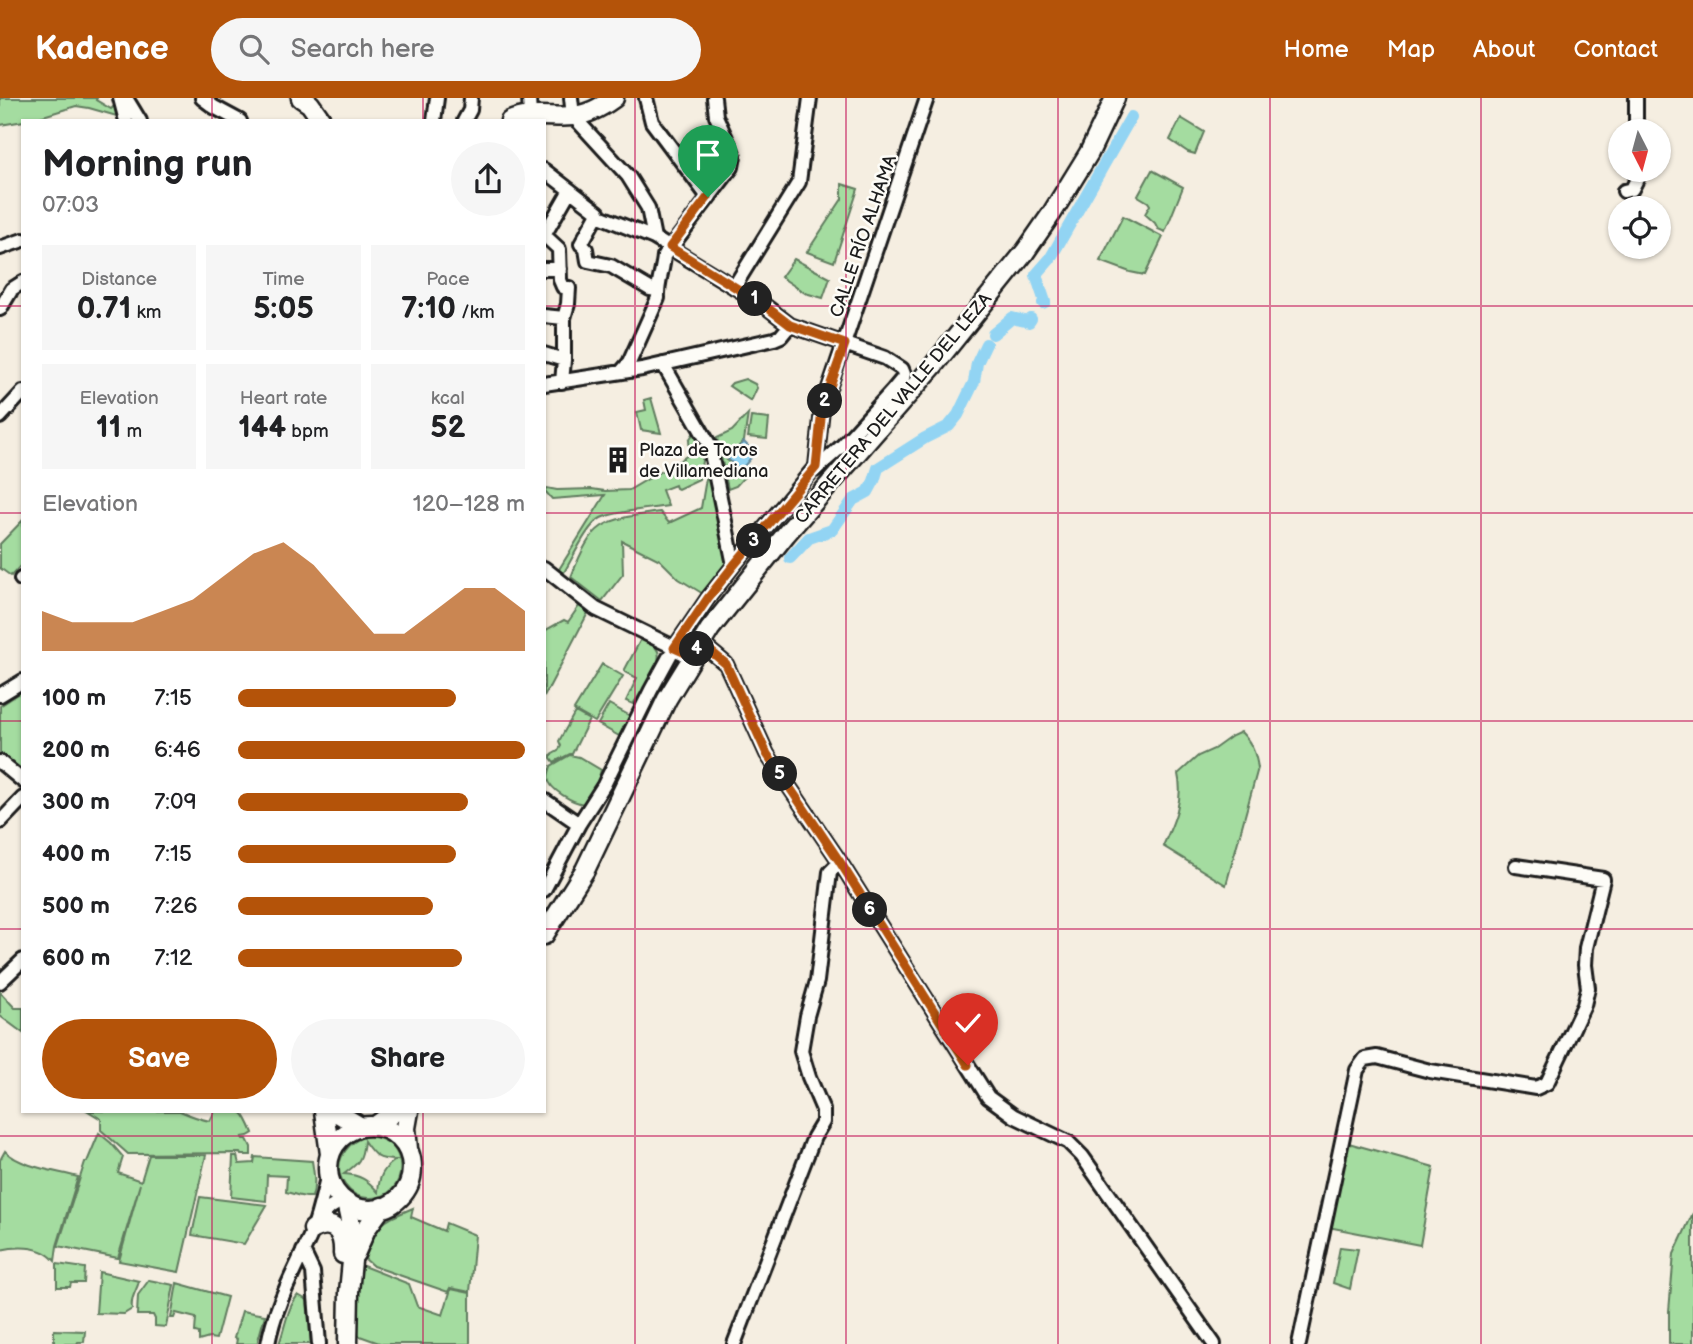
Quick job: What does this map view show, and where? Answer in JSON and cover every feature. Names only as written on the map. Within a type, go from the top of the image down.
[{"type":"main road","points":[[515,119],[530,107],[572,107],[586,113],[614,98]]},
{"type":"main road","name":"CARRETERA DEL VALLE DEL LEZA","points":[[546,932],[585,870],[667,699],[710,629],[786,534],[933,366],[1025,252],[1089,153],[1115,98]]},
{"type":"main road","points":[[307,100],[321,119]]},
{"type":"main road","points":[[333,1113],[328,1174],[345,1201],[357,1208],[370,1209],[394,1201],[404,1192],[410,1180],[406,1128],[410,1113]]},
{"type":"main road","points":[[336,1113],[368,1126],[386,1129],[396,1135],[409,1153]]},
{"type":"main road","points":[[330,1154],[339,1139],[353,1129],[368,1126],[392,1113]]},
{"type":"main road","points":[[345,1201],[351,1225],[352,1261],[347,1325]]},
{"type":"main road","points":[[352,1261],[366,1229],[382,1207]]},
{"type":"main road","points":[[314,1226],[327,1225],[335,1229],[344,1241],[343,1291],[348,1344]]},
{"type":"street","points":[[120,98],[125,119]]},
{"type":"street","points":[[126,98],[139,119]]},
{"type":"street","points":[[202,98],[237,119]]},
{"type":"street","points":[[433,119],[437,98]]},
{"type":"street","points":[[465,119],[470,110],[471,98]]},
{"type":"street","points":[[646,98],[652,122],[708,197]]},
{"type":"street","points":[[622,371],[629,363],[658,298],[664,256],[732,167],[734,156],[716,116],[714,98]]},
{"type":"street","points":[[734,287],[799,182],[810,98]]},
{"type":"street","name":"CALLE RÍO ALHAMA","points":[[806,479],[816,467],[822,409],[927,98]]},
{"type":"street","points":[[1636,98],[1636,119]]},
{"type":"street","points":[[572,107],[628,176],[648,208],[654,238]]},
{"type":"street","points":[[546,172],[598,212],[581,244],[565,245],[559,249]]},
{"type":"street","points":[[1624,191],[1632,188],[1635,182]]},
{"type":"street","points":[[546,232],[570,190]]},
{"type":"street","points":[[546,886],[579,824],[604,785],[674,648],[708,598],[806,479],[842,446],[903,378],[902,369],[885,358],[790,325],[764,305],[670,247],[597,215]]},
{"type":"street","points":[[546,237],[559,249],[560,280],[563,287],[569,288],[564,318],[562,382]]},
{"type":"street","points":[[0,247],[21,241]]},
{"type":"street","points":[[581,244],[586,249],[588,261],[611,266],[650,289],[658,290]]},
{"type":"street","points":[[546,270],[560,269]]},
{"type":"street","points":[[0,309],[12,289],[21,283]]},
{"type":"street","points":[[546,316],[564,318]]},
{"type":"street","points":[[546,384],[642,369],[774,339],[781,336],[790,325]]},
{"type":"street","points":[[546,355],[564,360]]},
{"type":"street","points":[[663,364],[709,444],[734,565]]},
{"type":"street","points":[[0,417],[21,394]]},
{"type":"street","points":[[546,570],[596,609],[674,648],[697,650],[726,664],[767,754],[840,862],[988,1097],[1014,1116],[1068,1142],[1082,1156],[1214,1344]]},
{"type":"street","points":[[0,695],[21,682]]},
{"type":"street","points":[[0,762],[21,779]]},
{"type":"street","points":[[0,822],[21,800]]},
{"type":"street","points":[[546,801],[579,824]]},
{"type":"street","points":[[734,1344],[814,1137],[823,1122],[823,1110],[801,1051],[817,981],[830,872],[840,862]]},
{"type":"street","points":[[1298,1344],[1357,1070],[1365,1059],[1377,1057],[1430,1071],[1536,1088],[1547,1083],[1584,1005],[1588,988],[1586,948],[1603,879],[1516,866]]},
{"type":"street","points":[[0,982],[21,962]]},
{"type":"street","points":[[268,1344],[279,1304],[314,1226],[328,1174]]},
{"type":"street","points":[[314,1226],[330,1208],[345,1201]]},
{"type":"street","points":[[303,1251],[313,1272],[319,1344]]},
{"type":"green space","points":[[0,98],[97,98],[96,100],[111,109],[116,107],[120,117],[76,106],[33,119],[21,119],[21,122],[0,125]]},
{"type":"green space","points":[[1181,118],[1204,132],[1195,154],[1170,140]]},
{"type":"green space","points":[[1152,170],[1183,187],[1165,232],[1158,229],[1145,214],[1150,205],[1138,196]]},
{"type":"green space","points":[[842,184],[858,189],[834,262],[807,252],[842,199]]},
{"type":"green space","points":[[1123,216],[1163,237],[1145,275],[1100,261]]},
{"type":"green space","points":[[794,259],[830,278],[823,298],[805,293],[781,277]]},
{"type":"green space","points":[[745,379],[757,388],[751,401],[729,386]]},
{"type":"green space","points":[[651,398],[661,433],[641,430],[637,412],[646,410],[644,400]]},
{"type":"green space","points":[[748,414],[744,441],[726,459],[745,476],[736,486],[728,489],[717,438],[732,431]]},
{"type":"green space","points":[[751,417],[769,419],[767,439],[748,437]]},
{"type":"green space","points":[[693,434],[704,449],[699,479],[678,489],[675,485],[662,490],[668,506],[601,518],[585,535],[563,574],[558,571],[605,495],[552,499],[546,489],[629,490],[690,454],[689,440]]},
{"type":"green space","points":[[710,455],[728,559],[705,595],[679,579],[660,560],[622,541],[623,574],[602,601],[571,577],[586,544],[602,526],[624,518],[660,512],[669,523],[701,508]]},
{"type":"green space","points":[[21,522],[21,565],[11,576],[0,568],[0,544]]},
{"type":"green space","points":[[579,606],[589,611],[546,693],[546,630],[564,620],[568,622]]},
{"type":"green space","points":[[641,639],[656,648],[658,660],[652,676],[633,704],[626,701],[637,678],[624,671]]},
{"type":"green space","points":[[602,664],[623,676],[595,722],[574,710]]},
{"type":"green space","points":[[21,692],[21,770],[0,753],[0,706]]},
{"type":"green space","points":[[609,704],[630,716],[619,736],[598,724]]},
{"type":"green space","points":[[575,712],[589,720],[572,754],[554,762],[551,755],[561,746],[559,741]]},
{"type":"green space","points":[[1241,732],[1253,749],[1258,768],[1226,885],[1163,846],[1179,802],[1178,774],[1198,756]]},
{"type":"green space","points":[[570,755],[579,757],[601,770],[596,787],[584,804],[568,798],[549,783],[551,766]]},
{"type":"green space","points":[[0,992],[15,1008],[21,1008],[21,1032],[0,1016]]},
{"type":"green space","points":[[91,1113],[185,1113],[210,1121],[214,1113],[242,1113],[253,1133],[242,1137],[247,1139],[251,1147],[251,1155],[128,1154],[101,1130],[101,1119]]},
{"type":"green space","points":[[99,1133],[123,1157],[118,1173],[141,1181],[149,1155],[206,1155],[179,1272],[119,1261],[140,1184],[118,1258],[58,1246],[85,1162]]},
{"type":"green space","points":[[363,1137],[379,1138],[391,1145],[398,1155],[399,1179],[393,1189],[382,1196],[358,1196],[347,1188],[341,1178],[339,1171],[342,1157]],"holes":[[[364,1141],[374,1154],[396,1160],[382,1173],[378,1192],[363,1179],[344,1174],[359,1160]]]},
{"type":"green space","points":[[1345,1142],[1434,1167],[1420,1245],[1328,1227]]},
{"type":"green space","points":[[5,1151],[29,1165],[78,1177],[55,1261],[36,1249],[0,1250],[0,1160]]},
{"type":"green space","points":[[233,1156],[237,1156],[239,1164],[254,1163],[255,1157],[312,1161],[312,1197],[286,1192],[287,1176],[267,1175],[266,1201],[231,1197]]},
{"type":"green space","points":[[200,1197],[267,1205],[244,1244],[192,1235]]},
{"type":"green space","points":[[413,1208],[411,1217],[444,1231],[446,1223],[475,1235],[470,1292],[450,1288],[448,1292],[373,1266],[365,1259],[381,1226]]},
{"type":"green space","points":[[1693,1213],[1693,1344],[1669,1344],[1674,1254]]},
{"type":"green space","points":[[1340,1247],[1358,1249],[1350,1289],[1333,1283]]},
{"type":"green space","points":[[57,1264],[85,1268],[84,1283],[57,1287]]},
{"type":"green space","points":[[363,1266],[409,1284],[417,1306],[443,1315],[451,1289],[470,1293],[470,1344],[382,1344],[357,1335],[357,1290]]},
{"type":"green space","points":[[99,1272],[139,1281],[132,1309],[124,1314],[96,1313]]},
{"type":"green space","points":[[149,1280],[174,1285],[166,1327],[155,1326],[153,1315],[137,1315],[138,1295]]},
{"type":"green space","points":[[177,1283],[227,1297],[216,1339],[199,1341],[199,1333],[195,1332],[196,1318],[176,1313],[174,1318],[171,1318]]},
{"type":"green space","points":[[298,1295],[307,1300],[311,1344],[279,1344],[289,1312]]},
{"type":"green space","points":[[242,1311],[265,1315],[257,1344],[236,1344],[237,1339],[234,1338]]},
{"type":"green space","points":[[54,1330],[85,1331],[84,1342],[54,1344]]},
{"type":"water","points":[[744,442],[755,453],[740,471],[728,459]]},
{"type":"waterway","points":[[1043,303],[1045,302],[1036,275],[1050,259],[1131,117]]},
{"type":"waterway","points":[[993,334],[1012,318],[1029,322],[1031,319]]},
{"type":"waterway","points":[[790,558],[809,538],[832,530],[853,500],[868,492],[878,468],[949,426],[958,415],[974,382],[977,363],[986,344]]},
{"type":"place","name":"Plaza de Toros de Villamediana","points":[[618,460]]},
{"type":"route","points":[[708,197],[670,247],[764,305],[790,325],[845,344],[822,409],[816,467],[708,598],[674,648],[692,656],[701,643],[726,664],[767,754],[840,862],[968,1065]]}]
